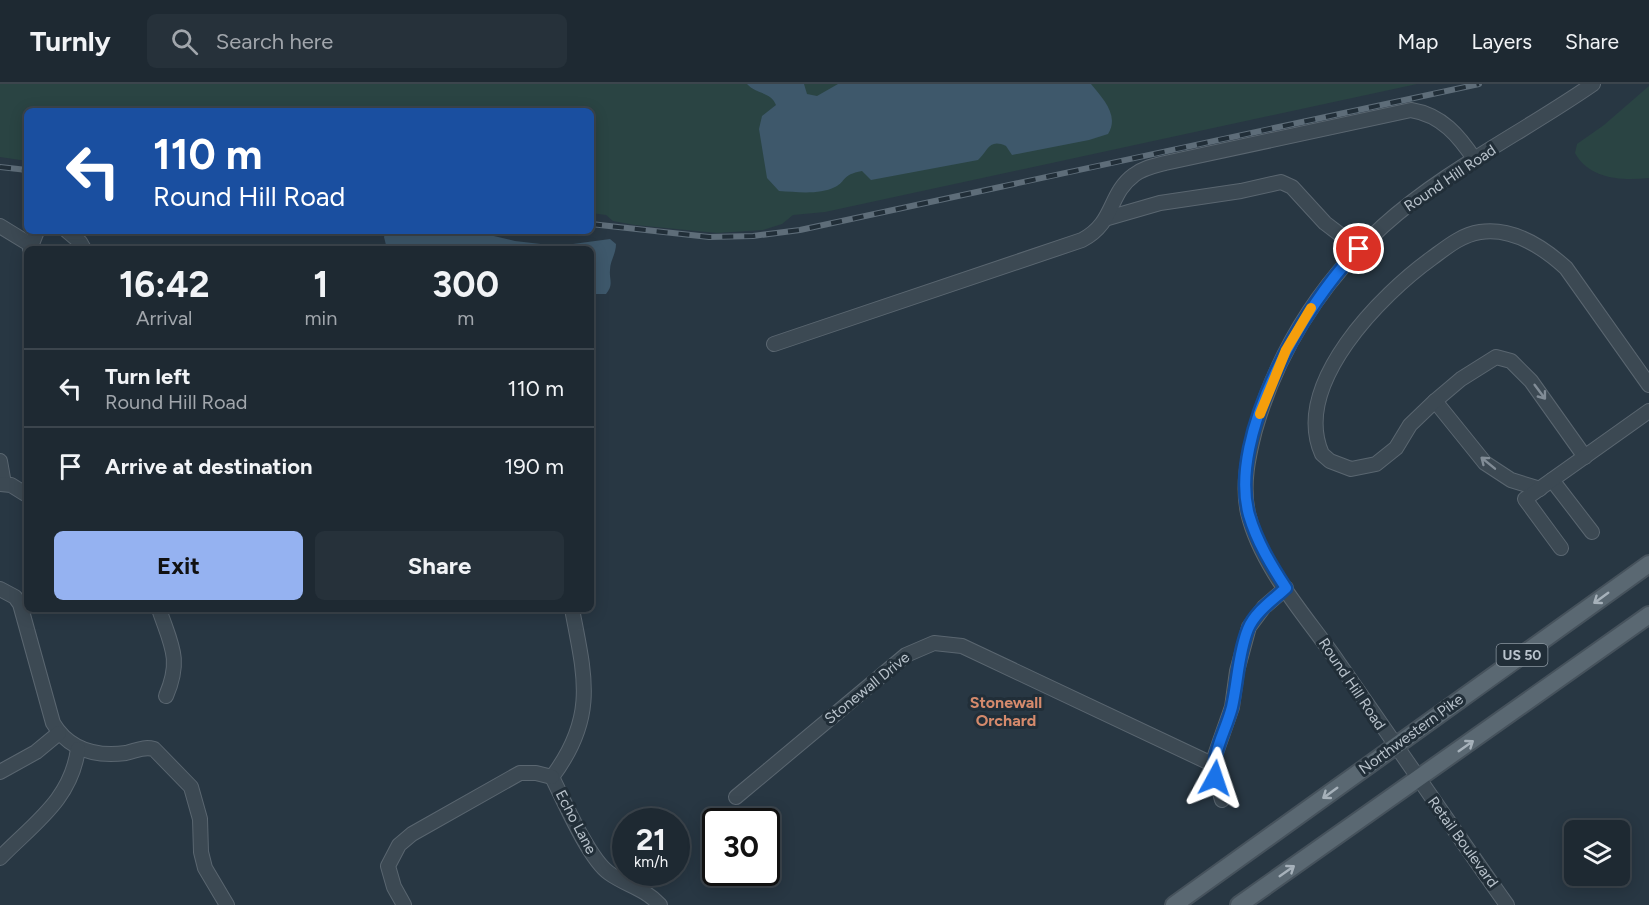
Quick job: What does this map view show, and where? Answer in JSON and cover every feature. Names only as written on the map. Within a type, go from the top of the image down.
[{"type":"main road","name":"Northwestern Pike","points":[[1174,905],[1649,564]]},
{"type":"main road","name":"US 50","points":[[1239,905],[1649,615]]},
{"type":"street","name":"Round Hill Road","points":[[1418,779],[1263,551],[1249,514],[1245,482],[1250,448],[1268,391],[1286,350],[1324,289],[1359,249],[1407,206],[1593,84]]},
{"type":"street","points":[[774,344],[1082,240],[1100,228],[1108,218],[1115,197],[1125,183],[1135,174],[1148,168],[1411,110],[1431,115],[1446,124],[1462,140],[1475,160]]},
{"type":"street","points":[[1108,218],[1160,203],[1241,191],[1281,182],[1292,187],[1325,223],[1359,249]]},
{"type":"street","points":[[0,226],[29,246]]},
{"type":"street","points":[[1585,456],[1531,381],[1511,361],[1496,357],[1461,379],[1435,401],[1410,425],[1396,448],[1376,464],[1352,469],[1330,461],[1319,448],[1316,423],[1323,388],[1346,344],[1368,314],[1412,272],[1457,240],[1482,232],[1514,234],[1551,255],[1566,268],[1649,385]]},
{"type":"street","points":[[71,234],[82,246]]},
{"type":"street","points":[[1435,401],[1485,463],[1511,480],[1540,489]]},
{"type":"street","points":[[1561,548],[1525,499],[1649,411]]},
{"type":"street","points":[[0,461],[2,484],[11,485],[24,493]]},
{"type":"street","points":[[1552,480],[1592,532]]},
{"type":"street","points":[[1222,800],[1212,764],[1232,707],[1237,671],[1248,627],[1264,607],[1286,588]]},
{"type":"street","points":[[0,589],[24,601]]},
{"type":"street","points":[[27,612],[53,723],[59,734],[78,749],[112,754],[142,748],[154,749],[191,787],[199,811],[201,852],[206,867],[227,905]]},
{"type":"street","points":[[160,612],[172,646],[175,675],[166,696]]},
{"type":"street","points":[[404,905],[392,881],[388,866],[399,845],[412,834],[520,773],[536,772],[552,777],[579,732],[584,712],[582,660],[573,612]]},
{"type":"street","name":"Stonewall Drive","points":[[736,797],[906,655],[934,644],[962,646],[1212,764]]},
{"type":"street","points":[[0,772],[36,752],[59,734]]},
{"type":"street","points":[[0,858],[64,794],[76,766],[78,749]]},
{"type":"street","name":"Echo Lane","points":[[552,777],[597,861],[609,873],[637,886],[660,905]]},
{"type":"street","name":"Retail Boulevard","points":[[1418,779],[1508,905]]},
{"type":"green space","points":[[0,84],[1417,84],[825,212],[793,215],[782,224],[763,230],[717,233],[635,225],[613,221],[606,215],[594,213],[594,108],[24,108],[24,161],[0,157]]},
{"type":"green space","points":[[1649,86],[1649,178],[1628,179],[1607,176],[1597,173],[1581,162],[1575,153],[1577,144],[1604,125]]},
{"type":"water","points":[[747,84],[804,84],[807,94],[817,96],[838,84],[1091,84],[1108,107],[1112,120],[1108,134],[1089,140],[1012,155],[1006,146],[996,144],[989,147],[978,160],[871,180],[862,171],[847,176],[839,185],[829,190],[779,191],[767,178],[759,129],[762,116],[776,105],[767,95]]},
{"type":"water","points":[[385,234],[485,234],[515,241],[558,246],[386,246]]},
{"type":"water","points":[[610,239],[616,244],[610,267],[610,287],[606,294],[594,294],[594,246],[558,246]]},
{"type":"railway","points":[[594,224],[709,237],[753,236],[800,230],[1479,84]]},
{"type":"railway","points":[[0,167],[24,170]]},
{"type":"slow traffic","points":[[1260,414],[1271,382],[1286,350],[1311,308]]},
{"type":"district","name":"Stonewall Orchard","points":[[1006,711]]},
{"type":"route","points":[[1215,778],[1212,764],[1232,707],[1237,671],[1248,627],[1264,607],[1286,588],[1263,551],[1249,514],[1245,482],[1250,448],[1261,409],[1286,350],[1324,289],[1359,249]]}]
